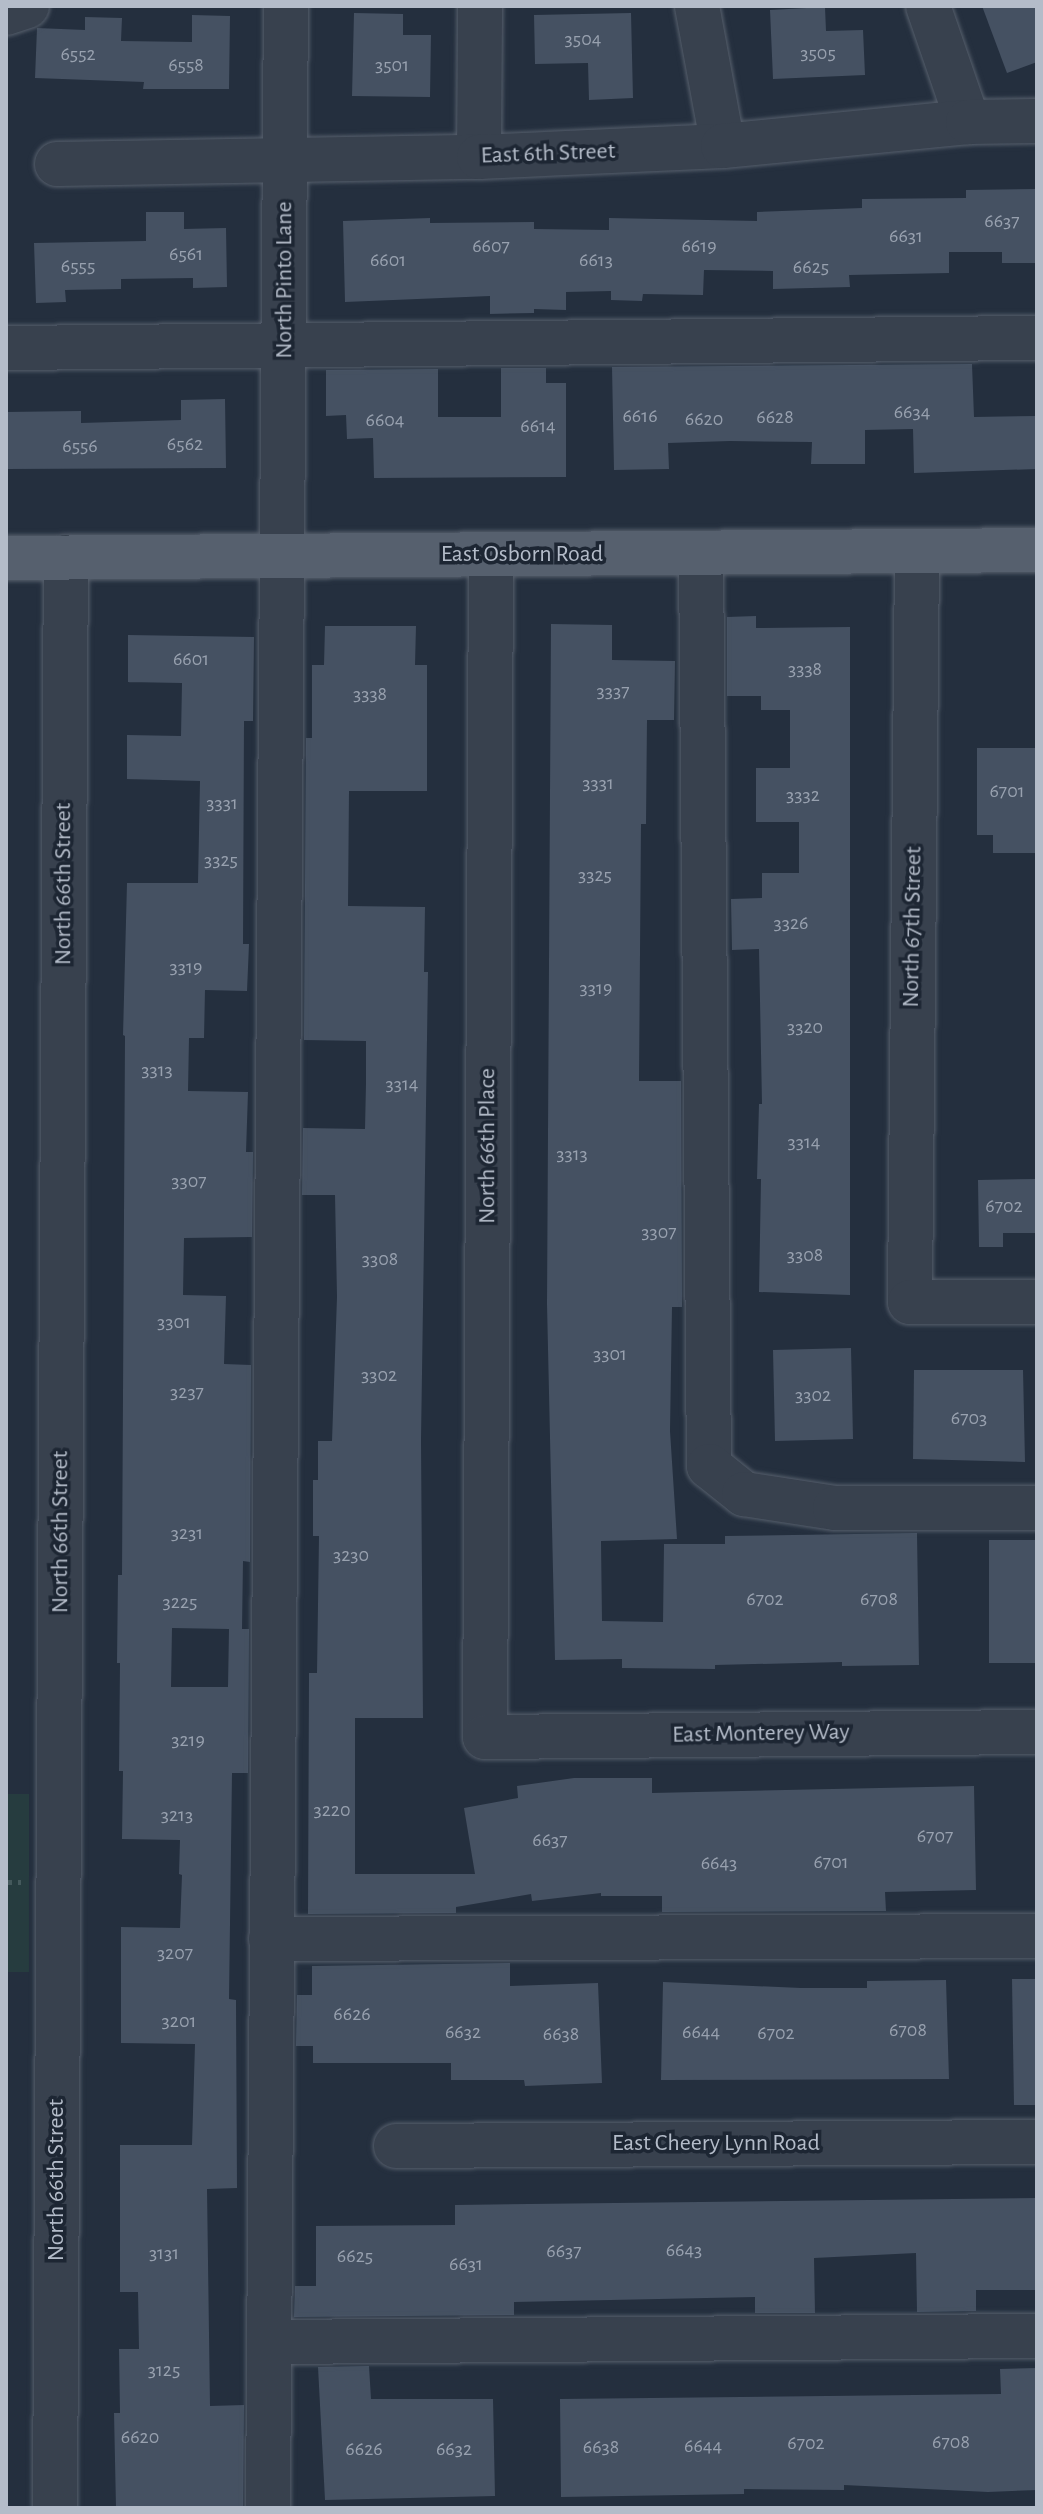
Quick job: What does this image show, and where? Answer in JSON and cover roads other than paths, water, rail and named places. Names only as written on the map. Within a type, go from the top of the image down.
[{"type":"main road","name":"East Osborn Road","points":[[6,558],[1037,550]]},
{"type":"street","points":[[6,13],[27,6]]},
{"type":"street","name":"North Pinto Lane","points":[[268,2508],[286,6]]},
{"type":"street","points":[[479,157],[480,6]]},
{"type":"street","points":[[697,6],[723,146]]},
{"type":"street","points":[[928,6],[968,122]]},
{"type":"street","name":"East 6th Street","points":[[57,164],[479,157],[723,146],[968,122],[1037,121]]},
{"type":"street","points":[[6,348],[1037,338]]},
{"type":"street","name":"North 67th Street","points":[[917,553],[910,1302],[1037,1302]]},
{"type":"street","points":[[701,554],[709,1466],[744,1494],[835,1508],[1037,1508]]},
{"type":"street","name":"North 66th Place","points":[[485,1737],[491,556]]},
{"type":"street","name":"North 66th Street","points":[[55,2508],[66,557]]},
{"type":"street","name":"East Monterey Way","points":[[485,1737],[1037,1732]]},
{"type":"street","points":[[271,1939],[1037,1936]]},
{"type":"street","name":"East Cheery Lynn Road","points":[[396,2146],[1037,2142]]},
{"type":"street","points":[[269,2342],[1037,2336]]}]
